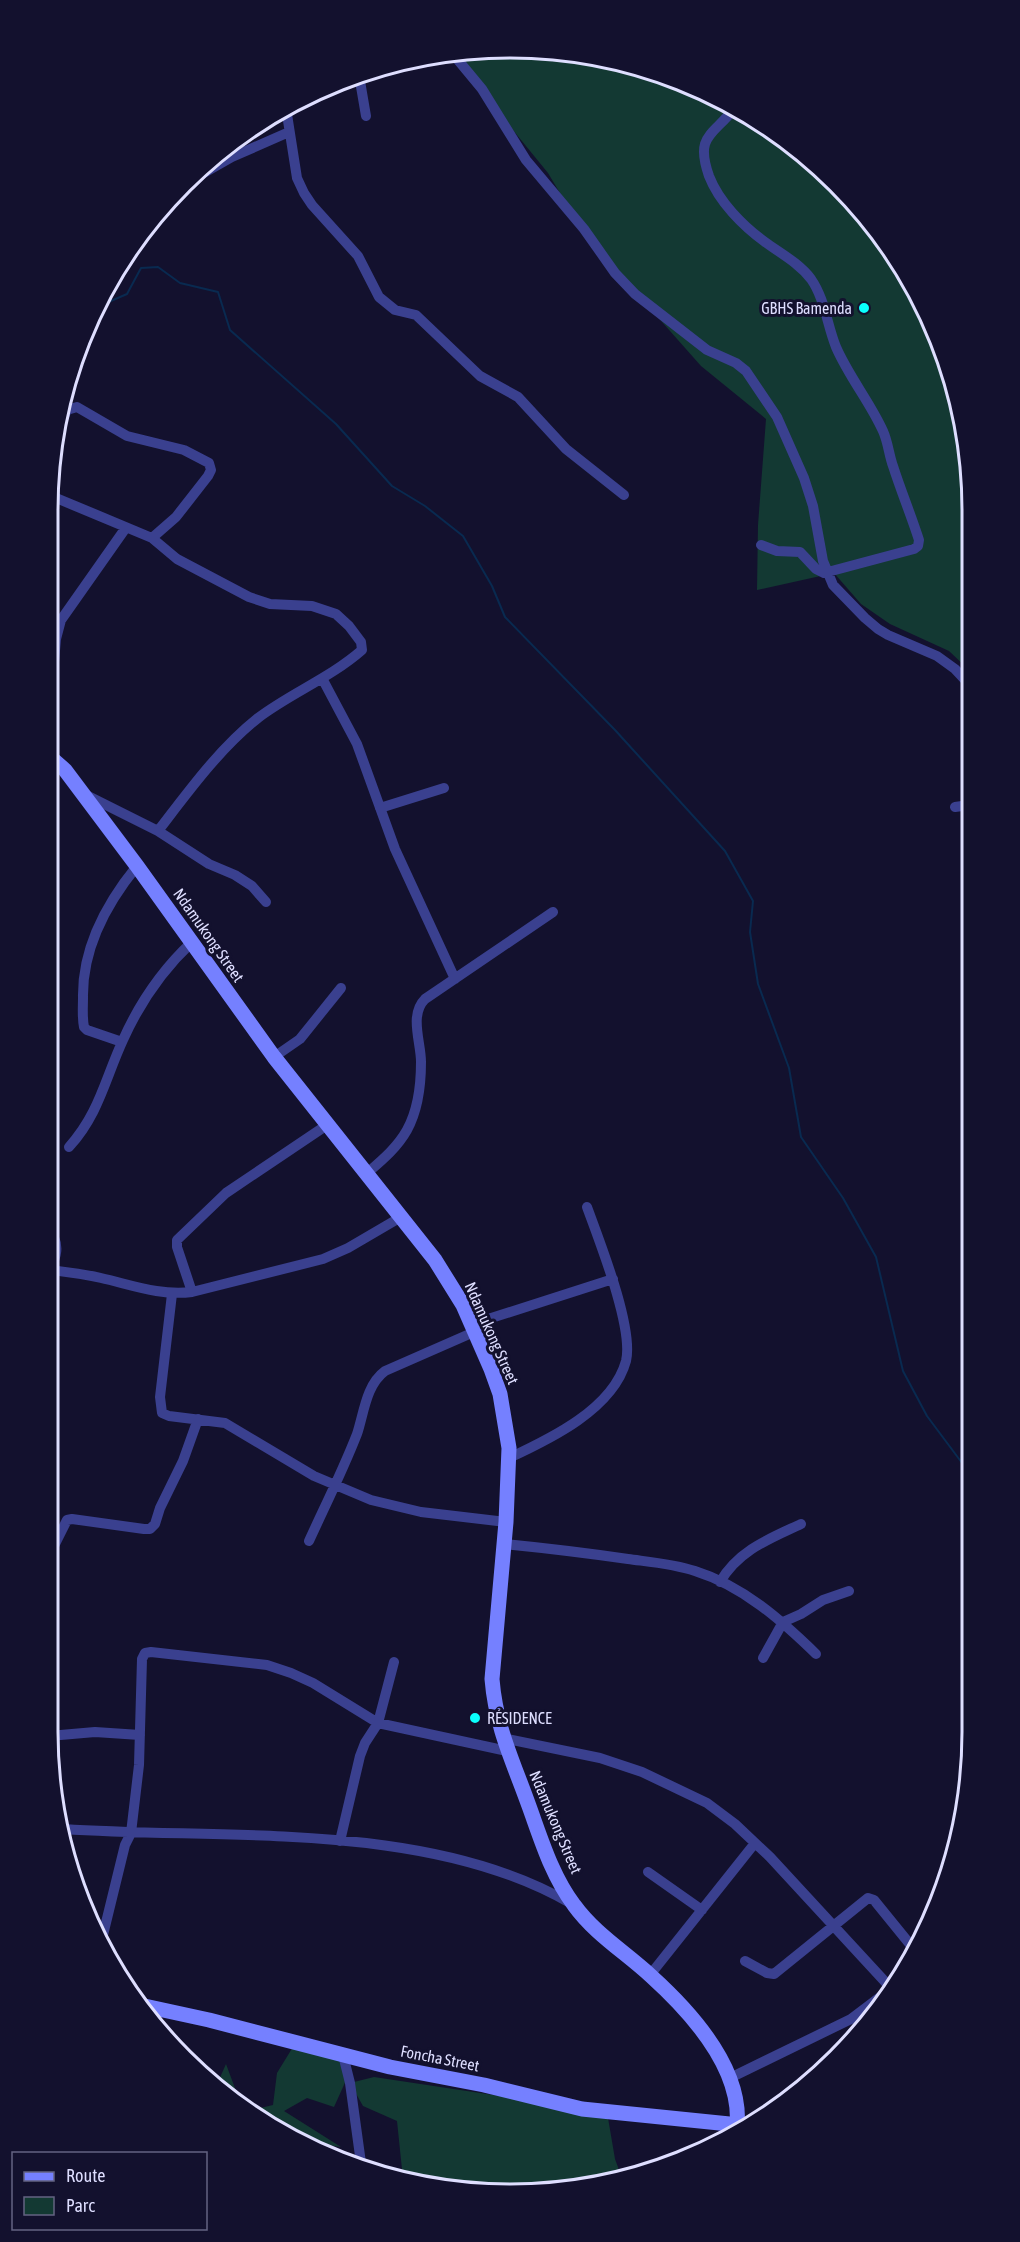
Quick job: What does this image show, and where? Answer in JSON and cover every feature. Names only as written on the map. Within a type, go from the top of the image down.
[{"type":"main road","name":"Ndamukong Street","points":[[58,764],[83,793],[137,866],[274,1058],[401,1217],[451,1284],[500,1394],[505,1416],[509,1458],[506,1522],[492,1679],[494,1704],[505,1745],[548,1856],[573,1904],[602,1936],[674,1997],[696,2024],[715,2050],[730,2078],[739,2121]]},
{"type":"main road","name":"Foncha Street","points":[[152,2007],[390,2067],[484,2085],[582,2109],[729,2127]]},
{"type":"street","points":[[459,61],[482,89],[526,160],[578,221],[615,273],[635,294],[707,350],[736,363],[746,371],[777,417],[804,478],[813,506],[826,572],[833,585],[878,629],[937,656],[962,676]]},
{"type":"street","points":[[360,84],[366,116]]},
{"type":"street","points":[[728,115],[708,135],[705,142],[706,162],[710,176],[741,221],[752,232],[799,266],[818,291],[826,321],[843,363],[883,431],[892,464],[919,540],[918,546],[914,549],[826,572],[820,572],[800,552],[777,551],[761,545]]},
{"type":"street","points":[[287,117],[297,178],[304,193],[358,256],[379,297],[395,310],[416,315],[480,376],[518,397],[566,449],[624,495]]},
{"type":"street","points":[[222,163],[289,132]]},
{"type":"street","points":[[70,409],[77,407],[128,436],[184,450],[209,464],[211,470],[208,476],[176,517],[152,538]]},
{"type":"street","points":[[58,499],[152,538],[177,559],[249,597],[270,604],[312,606],[336,614],[361,642],[362,650],[323,680],[276,706],[244,730],[199,778],[158,831]]},
{"type":"street","points":[[58,631],[61,620],[125,528]]},
{"type":"street","points":[[323,680],[353,736],[399,859],[455,979]]},
{"type":"street","points":[[380,808],[444,788]]},
{"type":"street","points":[[83,793],[158,831],[209,864],[244,880],[266,902]]},
{"type":"street","points":[[955,807],[962,806]]},
{"type":"street","points":[[122,1042],[84,1027],[83,982],[87,960],[102,918],[137,866]]},
{"type":"street","points":[[366,1174],[401,1140],[415,1112],[421,1061],[417,1013],[419,1005],[553,912]]},
{"type":"street","points":[[69,1147],[79,1136],[97,1107],[122,1042],[143,1000],[170,962],[192,942]]},
{"type":"street","points":[[274,1058],[300,1039],[341,988]]},
{"type":"street","points":[[192,1292],[177,1247],[177,1240],[226,1193],[327,1125]]},
{"type":"street","points":[[509,1458],[539,1444],[602,1401],[620,1374],[626,1360],[627,1348],[613,1279],[587,1207]]},
{"type":"street","points":[[58,1273],[100,1278],[136,1288],[172,1294],[192,1292],[323,1259],[348,1248],[401,1217]]},
{"type":"street","points":[[309,1541],[356,1434],[377,1377],[385,1371],[474,1332],[484,1320],[613,1279]]},
{"type":"street","points":[[172,1294],[160,1406],[162,1413],[169,1416],[225,1423],[314,1476],[371,1500],[421,1512],[506,1522]]},
{"type":"street","points":[[58,1538],[67,1520],[72,1519],[144,1529],[155,1524],[160,1508],[183,1461],[198,1419]]},
{"type":"street","points":[[720,1582],[728,1569],[746,1552],[801,1524]]},
{"type":"street","points":[[504,1544],[662,1564],[695,1571],[757,1603],[783,1622],[816,1654]]},
{"type":"street","points":[[763,1658],[783,1622],[823,1600],[849,1591]]},
{"type":"street","points":[[104,1930],[125,1845],[131,1833],[139,1765],[142,1659],[145,1653],[151,1652],[267,1665],[313,1683],[378,1723],[505,1745],[600,1758],[642,1772],[706,1803],[735,1824],[885,1982]]},
{"type":"street","points":[[340,1841],[360,1756],[378,1723],[394,1662]]},
{"type":"street","points":[[58,1735],[94,1732],[140,1735]]},
{"type":"street","points":[[69,1830],[264,1835],[413,1850],[474,1864],[541,1887],[573,1904]]},
{"type":"street","points":[[650,1975],[755,1843]]},
{"type":"street","points":[[648,1872],[702,1910]]},
{"type":"street","points":[[745,1961],[767,1973],[774,1974],[868,1898],[874,1900],[909,1943]]},
{"type":"street","points":[[730,2078],[851,2019],[869,2005]]},
{"type":"street","points":[[343,2055],[350,2084],[361,2159]]},
{"type":"green space","points":[[510,58],[569,62],[655,82],[710,105],[761,135],[808,171],[849,212],[885,259],[915,310],[938,365],[946,393],[958,451],[961,480],[962,663],[949,651],[890,624],[861,604],[834,573],[757,590],[758,525],[766,419],[701,366],[585,235],[548,173],[457,61]]},
{"type":"green space","points":[[296,2042],[343,2055],[348,2076],[334,2107],[307,2098],[284,2111],[341,2147],[328,2145],[310,2137],[261,2108],[273,2105],[277,2073]]},
{"type":"green space","points":[[226,2064],[236,2091],[235,2090],[220,2078]]},
{"type":"green space","points":[[374,2077],[607,2112],[619,2170],[569,2180],[510,2184],[451,2180],[402,2170],[397,2121],[363,2106],[350,2083]]},
{"type":"waterway","points":[[110,302],[127,294],[141,268],[158,267],[180,283],[218,292],[230,330],[336,424],[392,486],[425,506],[463,536],[492,586],[505,617],[615,730],[725,851],[753,901],[750,932],[758,984],[789,1068],[801,1137],[843,1198],[876,1257],[903,1371],[927,1416],[962,1463]]},
{"type":"place","name":"GBHS Bamenda","points":[[864,308]]},
{"type":"place","name":"RÉSIDENCE","points":[[475,1718]]}]
